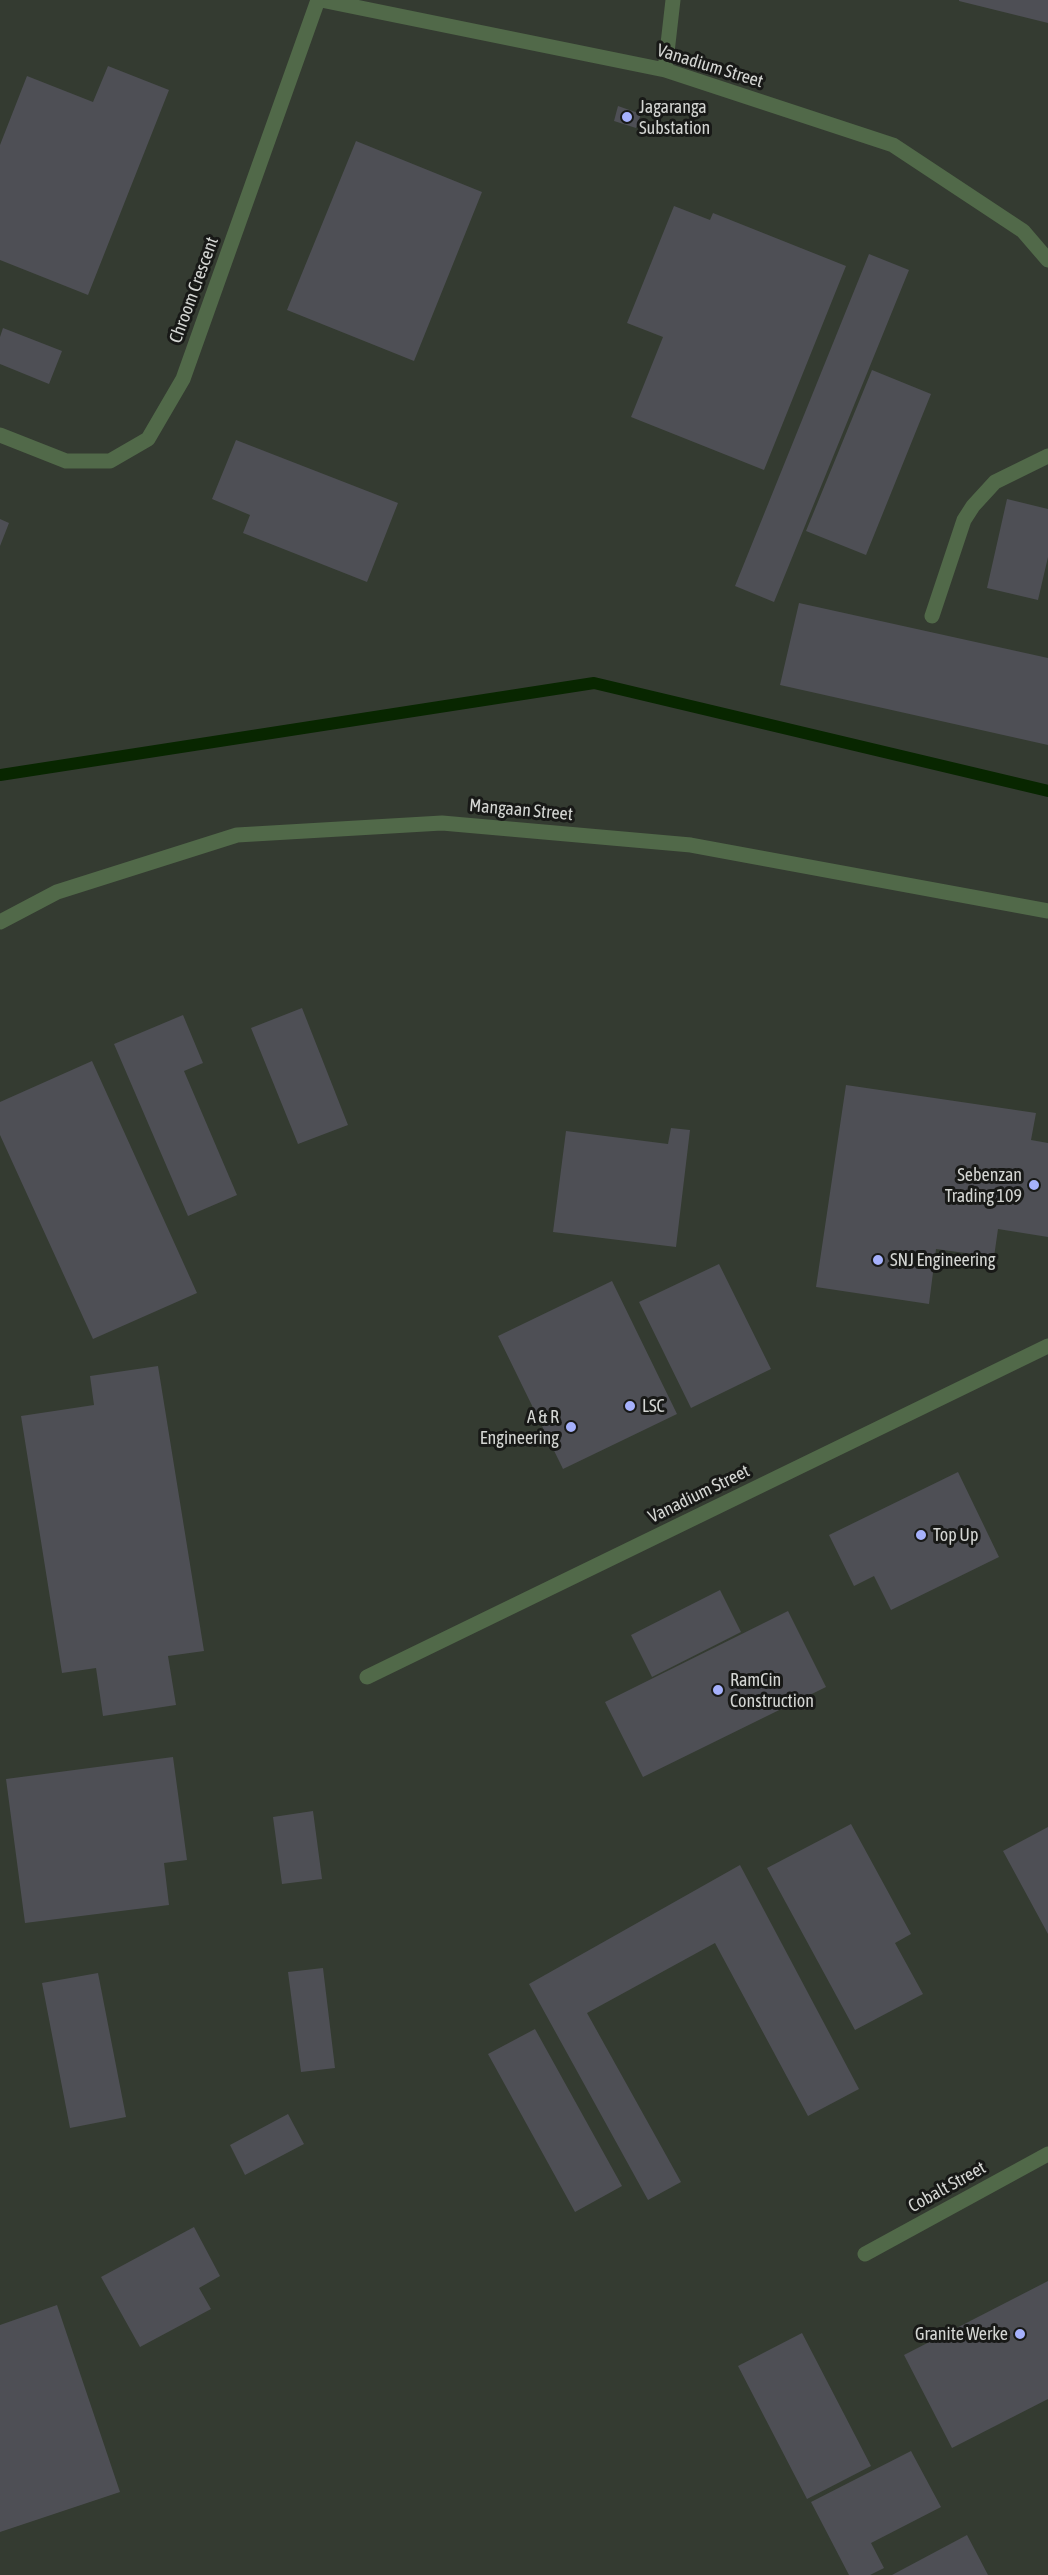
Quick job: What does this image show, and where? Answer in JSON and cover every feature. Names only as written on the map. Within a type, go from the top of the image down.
[{"type":"street","name":"Vanadium Street","points":[[320,0],[665,70],[892,145],[1023,231],[1048,260]]},
{"type":"street","name":"Chroom Crescent","points":[[0,435],[66,461],[110,461],[148,439],[183,379],[320,0]]},
{"type":"street","points":[[665,70],[673,0]]},
{"type":"street","points":[[932,616],[964,520],[973,506],[995,482],[1048,456]]},
{"type":"street","name":"Mangaan Street","points":[[0,922],[57,892],[237,835],[442,823],[691,844],[1048,911]]},
{"type":"street","name":"Vanadium Street","points":[[367,1677],[1048,1346]]},
{"type":"street","name":"Cobalt Street","points":[[865,2254],[1048,2154]]},
{"type":"shaded area","points":[[0,0],[1048,0],[1048,2575],[0,2575]]},
{"type":"building","points":[[1048,0],[1048,23],[959,1]]},
{"type":"building","points":[[108,66],[169,90],[88,295],[0,260],[0,145],[27,76],[93,102]]},
{"type":"building","name":"Jagaranga Substation","points":[[618,106],[641,114],[636,128],[614,121]]},
{"type":"building","points":[[356,141],[482,192],[414,361],[287,310]]},
{"type":"building","points":[[674,206],[710,220],[713,213],[846,266],[764,470],[631,417],[663,337],[627,323]]},
{"type":"building","points":[[869,254],[909,270],[774,602],[735,586]]},
{"type":"building","points":[[3,328],[62,351],[49,384],[0,364],[0,337]]},
{"type":"building","points":[[872,370],[931,394],[866,555],[806,531]]},
{"type":"building","points":[[236,440],[398,503],[367,582],[243,533],[250,515],[212,499]]},
{"type":"building","points":[[1007,499],[1048,509],[1048,557],[1038,600],[987,588]]},
{"type":"building","points":[[0,519],[9,523],[0,546]]},
{"type":"building","points":[[799,603],[1048,658],[1048,745],[780,685]]},
{"type":"building","points":[[302,1008],[348,1125],[298,1144],[251,1028]]},
{"type":"building","points":[[183,1015],[203,1063],[184,1071],[237,1195],[188,1216],[114,1044]]},
{"type":"building","points":[[92,1061],[197,1293],[93,1339],[0,1135],[0,1102]]},
{"type":"building","points":[[846,1085],[1036,1113],[1031,1140],[1048,1143],[1048,1237],[998,1229],[994,1257],[936,1249],[929,1304],[816,1287]]},
{"type":"building","points":[[671,1128],[690,1130],[676,1247],[553,1232],[566,1131],[668,1144]]},
{"type":"building","points":[[719,1264],[771,1369],[691,1408],[639,1302]]},
{"type":"building","points":[[612,1281],[677,1414],[563,1469],[498,1336]]},
{"type":"building","points":[[158,1366],[204,1651],[168,1656],[176,1705],[103,1716],[96,1668],[62,1673],[21,1416],[94,1405],[90,1376]]},
{"type":"building","points":[[958,1472],[999,1557],[891,1610],[874,1576],[854,1586],[829,1535]]},
{"type":"building","points":[[720,1590],[741,1632],[652,1677],[631,1635]]},
{"type":"building","points":[[788,1611],[826,1687],[643,1777],[605,1702]]},
{"type":"building","points":[[173,1757],[187,1860],[164,1863],[169,1905],[25,1923],[6,1779]]},
{"type":"building","points":[[313,1811],[322,1879],[282,1884],[273,1817]]},
{"type":"building","points":[[851,1824],[911,1934],[895,1943],[923,1994],[855,2030],[767,1868]]},
{"type":"building","points":[[1048,1827],[1048,1934],[1003,1851]]},
{"type":"building","points":[[740,1865],[859,2089],[808,2116],[715,1943],[587,2013],[681,2182],[648,2200],[529,1984]]},
{"type":"building","points":[[323,1968],[335,2068],[301,2072],[288,1972]]},
{"type":"building","points":[[98,1973],[126,2117],[70,2128],[42,1983]]},
{"type":"building","points":[[535,2029],[622,2186],[575,2212],[488,2054]]},
{"type":"building","points":[[288,2114],[304,2144],[245,2175],[230,2145]]},
{"type":"building","points":[[194,2227],[220,2276],[199,2288],[211,2309],[140,2347],[101,2277]]},
{"type":"building","points":[[1048,2281],[1048,2399],[952,2448],[904,2355]]},
{"type":"building","points":[[57,2305],[120,2492],[0,2532],[0,2325]]},
{"type":"building","points":[[802,2333],[871,2466],[807,2499],[738,2366]]},
{"type":"building","points":[[911,2451],[941,2507],[871,2543],[884,2568],[870,2575],[849,2575],[811,2502]]},
{"type":"building","points":[[967,2535],[988,2575],[892,2575]]},
{"type":"waterway","points":[[0,775],[594,683],[1048,791]]},
{"type":"place","name":"Jagaranga Substation","points":[[627,117]]},
{"type":"place","name":"Sebenzan Trading 109","points":[[1034,1185]]},
{"type":"place","name":"SNJ Engineering","points":[[878,1260]]},
{"type":"place","name":"LSC","points":[[630,1406]]},
{"type":"place","name":"A & R Engineering","points":[[571,1427]]},
{"type":"place","name":"Top Up","points":[[921,1535]]},
{"type":"place","name":"RamCin Construction","points":[[718,1690]]},
{"type":"place","name":"Granite Werke","points":[[1020,2334]]}]
